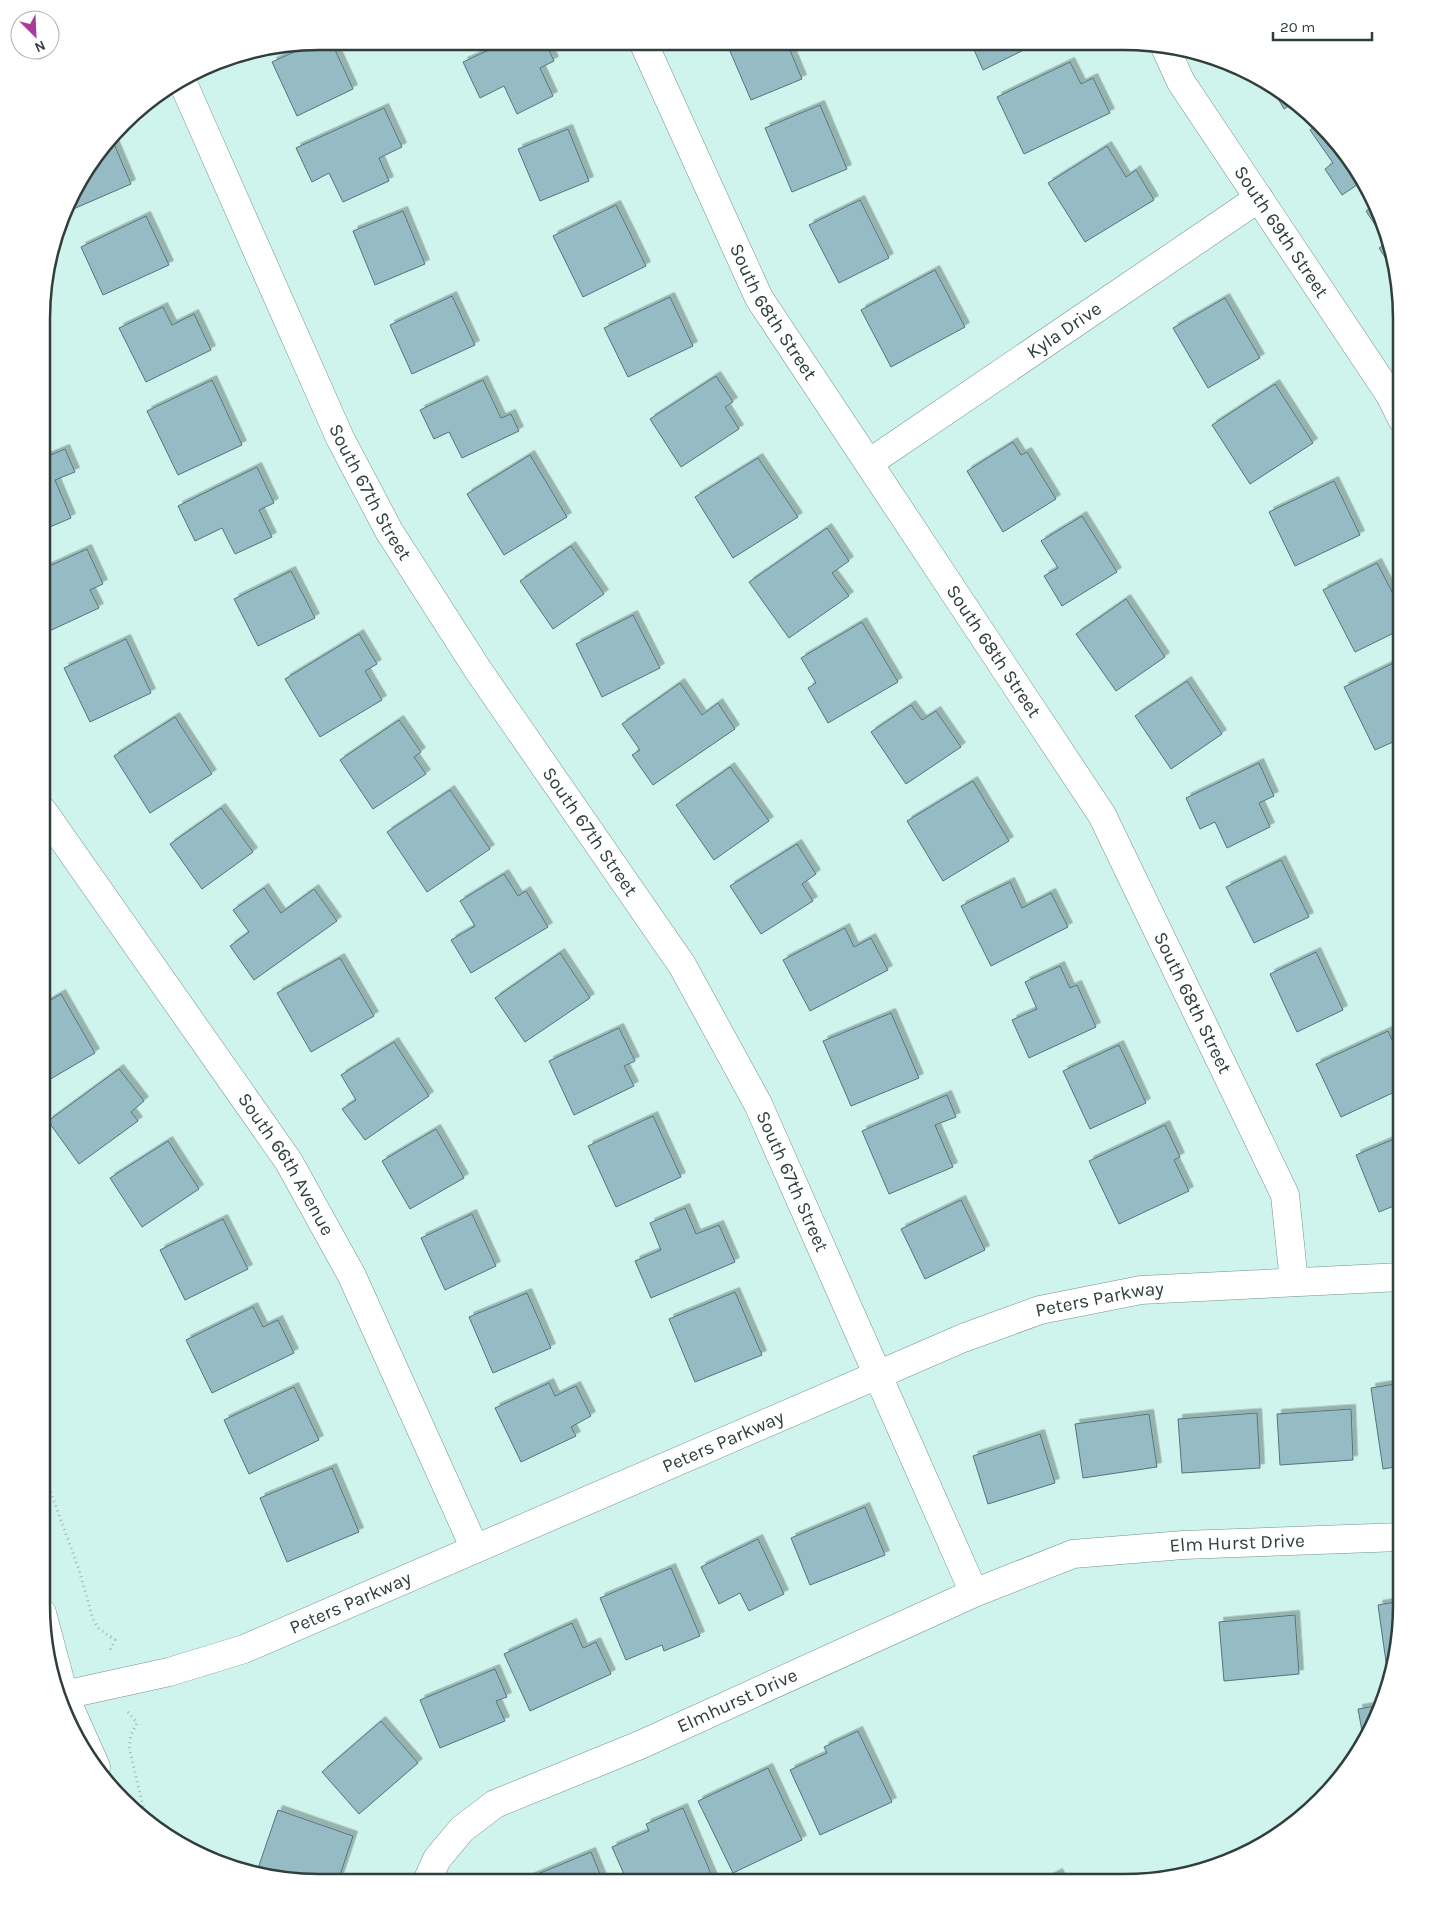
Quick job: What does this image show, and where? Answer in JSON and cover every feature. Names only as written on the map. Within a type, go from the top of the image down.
[{"type":"street","name":"South 68th Street","points":[[647,50],[759,298],[1102,815],[1285,1195],[1294,1282]]},
{"type":"street","name":"South 69th Street","points":[[1168,54],[1181,82],[1393,401]]},
{"type":"street","name":"South 67th Street","points":[[184,86],[340,438],[389,531],[478,670],[682,965],[758,1104],[974,1593]]},
{"type":"street","name":"Kyla Drive","points":[[869,463],[1259,198]]},
{"type":"street","name":"South 66th Avenue","points":[[50,821],[288,1162],[352,1276],[475,1549]]},
{"type":"street","name":"Peters Parkway","points":[[69,1704],[120,1683],[177,1670],[244,1649],[963,1338],[1040,1310],[1141,1290],[1393,1277]]},
{"type":"street","name":"Elm Hurst Drive","points":[[1073,1554],[1183,1545],[1393,1537]]},
{"type":"street","name":"Elmhurst Drive","points":[[430,1874],[437,1859],[462,1829],[495,1804],[640,1746],[974,1593],[1073,1554]]},
{"type":"path","points":[[50,1490],[79,1570],[93,1619],[98,1629],[115,1640],[111,1649],[120,1683]]},
{"type":"path","points":[[128,1714],[137,1723],[130,1736],[129,1747],[134,1779],[143,1808]]},
{"type":"building","points":[[335,50],[353,89],[297,116],[272,62],[295,51]]},
{"type":"building","points":[[489,50],[549,50],[554,61],[540,68],[553,96],[517,114],[504,86],[480,98],[463,62]]},
{"type":"building","points":[[729,50],[790,50],[802,79],[751,100]]},
{"type":"building","points":[[974,50],[1024,50],[983,70]]},
{"type":"building","points":[[1070,62],[1081,84],[1093,78],[1110,113],[1024,154],[997,97]]},
{"type":"building","points":[[1278,98],[1288,106],[1284,109]]},
{"type":"building","points":[[820,105],[847,169],[792,192],[765,128]]},
{"type":"building","points":[[384,108],[402,147],[379,158],[389,181],[343,202],[329,173],[312,182],[296,148]]},
{"type":"building","points":[[1313,128],[1326,141],[1348,169],[1357,185],[1342,195],[1325,169],[1333,163],[1310,130]]},
{"type":"building","points":[[568,129],[589,181],[540,201],[518,149]]},
{"type":"building","points":[[114,144],[131,184],[74,209],[95,169]]},
{"type":"building","points":[[1107,146],[1126,177],[1136,170],[1154,200],[1085,242],[1048,183]]},
{"type":"building","points":[[860,200],[889,258],[839,283],[809,225]]},
{"type":"building","points":[[616,205],[646,266],[583,297],[553,236]]},
{"type":"building","points":[[1369,209],[1378,229],[1366,211]]},
{"type":"building","points":[[403,211],[425,264],[375,285],[353,231]]},
{"type":"building","points":[[146,216],[169,265],[103,295],[81,247]]},
{"type":"building","points":[[1383,246],[1386,259],[1379,248]]},
{"type":"building","points":[[935,270],[965,327],[891,367],[861,310]]},
{"type":"building","points":[[452,296],[475,345],[412,374],[390,325]]},
{"type":"building","points":[[670,297],[693,346],[628,377],[604,328]]},
{"type":"building","points":[[1225,298],[1260,358],[1208,388],[1173,328]]},
{"type":"building","points":[[163,307],[172,325],[194,314],[211,350],[146,382],[119,328]]},
{"type":"building","points":[[716,376],[733,402],[725,407],[739,429],[681,467],[650,419]]},
{"type":"building","points":[[212,380],[242,445],[178,475],[147,411]]},
{"type":"building","points":[[483,380],[501,418],[511,414],[519,431],[462,458],[449,432],[434,439],[420,410]]},
{"type":"building","points":[[1275,384],[1313,443],[1250,484],[1212,425]]},
{"type":"building","points":[[1013,442],[1021,455],[1027,452],[1056,499],[1003,532],[967,471]]},
{"type":"building","points":[[65,449],[75,472],[55,480],[71,518],[50,527],[50,455]]},
{"type":"building","points":[[530,455],[567,517],[504,555],[467,494]]},
{"type":"building","points":[[758,458],[798,517],[733,558],[695,497]]},
{"type":"building","points":[[257,467],[274,503],[259,510],[272,537],[235,554],[222,528],[195,541],[178,506]]},
{"type":"building","points":[[1334,481],[1360,535],[1295,566],[1269,512]]},
{"type":"building","points":[[1082,516],[1117,572],[1062,606],[1044,576],[1058,568],[1041,541]]},
{"type":"building","points":[[827,528],[849,561],[832,573],[849,596],[789,638],[749,582]]},
{"type":"building","points":[[571,546],[604,594],[553,629],[520,581]]},
{"type":"building","points":[[87,549],[103,584],[90,590],[99,608],[50,631],[50,566]]},
{"type":"building","points":[[1377,563],[1393,594],[1393,633],[1355,652],[1323,590]]},
{"type":"building","points":[[291,571],[315,618],[258,646],[234,599]]},
{"type":"building","points":[[1126,599],[1165,657],[1116,691],[1076,634]]},
{"type":"building","points":[[633,615],[660,668],[602,697],[576,644]]},
{"type":"building","points":[[862,622],[898,682],[828,723],[808,688],[816,683],[801,658]]},
{"type":"building","points":[[359,634],[377,664],[365,671],[382,700],[320,737],[285,679]]},
{"type":"building","points":[[126,639],[151,693],[90,722],[64,668]]},
{"type":"building","points":[[1393,663],[1393,742],[1375,750],[1344,687]]},
{"type":"building","points":[[1187,681],[1222,734],[1171,769],[1135,716]]},
{"type":"building","points":[[680,683],[702,715],[718,703],[735,729],[653,785],[632,755],[640,750],[622,724]]},
{"type":"building","points":[[911,705],[922,720],[936,711],[961,747],[906,784],[871,732]]},
{"type":"building","points":[[175,717],[212,774],[150,813],[114,756]]},
{"type":"building","points":[[399,720],[421,752],[414,757],[426,774],[373,809],[340,760]]},
{"type":"building","points":[[1259,763],[1274,796],[1259,803],[1270,827],[1227,848],[1215,822],[1200,829],[1186,798]]},
{"type":"building","points":[[730,767],[769,821],[714,860],[676,805]]},
{"type":"building","points":[[973,781],[1009,841],[943,881],[907,821]]},
{"type":"building","points":[[450,790],[490,849],[427,892],[387,832]]},
{"type":"building","points":[[221,808],[253,852],[202,889],[170,844]]},
{"type":"building","points":[[797,844],[816,874],[802,884],[813,901],[761,934],[730,886]]},
{"type":"building","points":[[1281,860],[1309,917],[1254,943],[1226,887]]},
{"type":"building","points":[[504,874],[518,896],[526,891],[548,927],[471,973],[451,940],[475,926],[460,901]]},
{"type":"building","points":[[1010,882],[1022,908],[1051,893],[1068,927],[991,966],[961,906]]},
{"type":"building","points":[[264,888],[281,913],[314,889],[337,921],[254,980],[230,946],[249,932],[233,910]]},
{"type":"building","points":[[845,928],[854,947],[871,938],[888,970],[810,1011],[783,960]]},
{"type":"building","points":[[1316,952],[1343,1010],[1297,1032],[1270,974]]},
{"type":"building","points":[[560,953],[590,998],[525,1042],[495,998]]},
{"type":"building","points":[[340,958],[374,1016],[311,1052],[277,993]]},
{"type":"building","points":[[1060,966],[1070,988],[1077,985],[1096,1027],[1029,1058],[1012,1020],[1037,1009],[1025,982]]},
{"type":"building","points":[[61,994],[95,1053],[50,1079],[50,1000]]},
{"type":"building","points":[[891,1013],[919,1078],[851,1106],[823,1041]]},
{"type":"building","points":[[619,1028],[635,1061],[624,1066],[634,1086],[574,1115],[549,1061]]},
{"type":"building","points":[[1388,1031],[1393,1042],[1393,1093],[1341,1117],[1316,1064]]},
{"type":"building","points":[[394,1042],[429,1096],[365,1140],[342,1109],[356,1100],[341,1075]]},
{"type":"building","points":[[1119,1045],[1146,1103],[1090,1129],[1063,1071]]},
{"type":"building","points":[[119,1069],[144,1101],[131,1112],[138,1121],[79,1164],[50,1124],[50,1120]]},
{"type":"building","points":[[947,1095],[956,1117],[935,1125],[953,1167],[889,1194],[862,1131]]},
{"type":"building","points":[[653,1116],[681,1177],[616,1207],[588,1146]]},
{"type":"building","points":[[1165,1125],[1180,1157],[1174,1160],[1189,1191],[1119,1224],[1089,1161]]},
{"type":"building","points":[[436,1129],[464,1178],[410,1209],[382,1161]]},
{"type":"building","points":[[1393,1139],[1393,1206],[1379,1212],[1356,1155]]},
{"type":"building","points":[[168,1141],[199,1189],[142,1227],[110,1178]]},
{"type":"building","points":[[961,1200],[985,1250],[925,1279],[901,1229]]},
{"type":"building","points":[[685,1208],[696,1234],[719,1225],[735,1262],[651,1298],[635,1261],[661,1250],[650,1223]]},
{"type":"building","points":[[472,1214],[496,1266],[445,1290],[421,1238]]},
{"type":"building","points":[[223,1219],[248,1269],[185,1300],[160,1250]]},
{"type":"building","points":[[735,1292],[762,1355],[695,1382],[669,1319]]},
{"type":"building","points":[[527,1293],[551,1348],[493,1373],[469,1317]]},
{"type":"building","points":[[253,1307],[263,1327],[278,1320],[294,1353],[212,1393],[186,1340]]},
{"type":"building","points":[[549,1383],[555,1396],[576,1386],[591,1416],[571,1427],[576,1436],[521,1462],[495,1408]]},
{"type":"building","points":[[1393,1384],[1393,1467],[1383,1469],[1371,1388]]},
{"type":"building","points":[[294,1387],[319,1440],[249,1474],[224,1420]]},
{"type":"building","points":[[1351,1409],[1353,1460],[1280,1465],[1277,1414]]},
{"type":"building","points":[[1257,1413],[1260,1468],[1182,1473],[1178,1419]]},
{"type":"building","points":[[1149,1414],[1157,1467],[1083,1478],[1075,1424]]},
{"type":"building","points":[[1040,1434],[1055,1483],[988,1504],[973,1456]]},
{"type":"building","points":[[332,1468],[359,1532],[287,1562],[260,1498]]},
{"type":"building","points":[[865,1507],[885,1555],[810,1585],[791,1538]]},
{"type":"building","points":[[758,1539],[784,1594],[749,1611],[740,1593],[719,1604],[701,1567]]},
{"type":"building","points":[[671,1568],[700,1636],[664,1651],[662,1645],[626,1660],[600,1598]]},
{"type":"building","points":[[1393,1602],[1391,1640],[1386,1665],[1378,1605]]},
{"type":"building","points":[[1295,1615],[1299,1674],[1224,1681],[1219,1622]]},
{"type":"building","points":[[572,1623],[583,1648],[596,1642],[611,1674],[530,1711],[504,1654]]},
{"type":"building","points":[[495,1669],[507,1697],[496,1701],[505,1721],[440,1748],[420,1700]]},
{"type":"building","points":[[1374,1706],[1362,1730],[1358,1709]]},
{"type":"building","points":[[381,1721],[418,1763],[359,1814],[322,1772]]},
{"type":"building","points":[[858,1731],[892,1802],[820,1835],[790,1770],[827,1753],[824,1747]]},
{"type":"building","points":[[768,1768],[802,1840],[733,1873],[698,1801]]},
{"type":"building","points":[[683,1808],[711,1874],[624,1874],[612,1847],[649,1831],[646,1824]]},
{"type":"building","points":[[278,1810],[353,1836],[340,1874],[284,1872],[258,1867]]},
{"type":"building","points":[[591,1852],[600,1874],[538,1874]]}]
